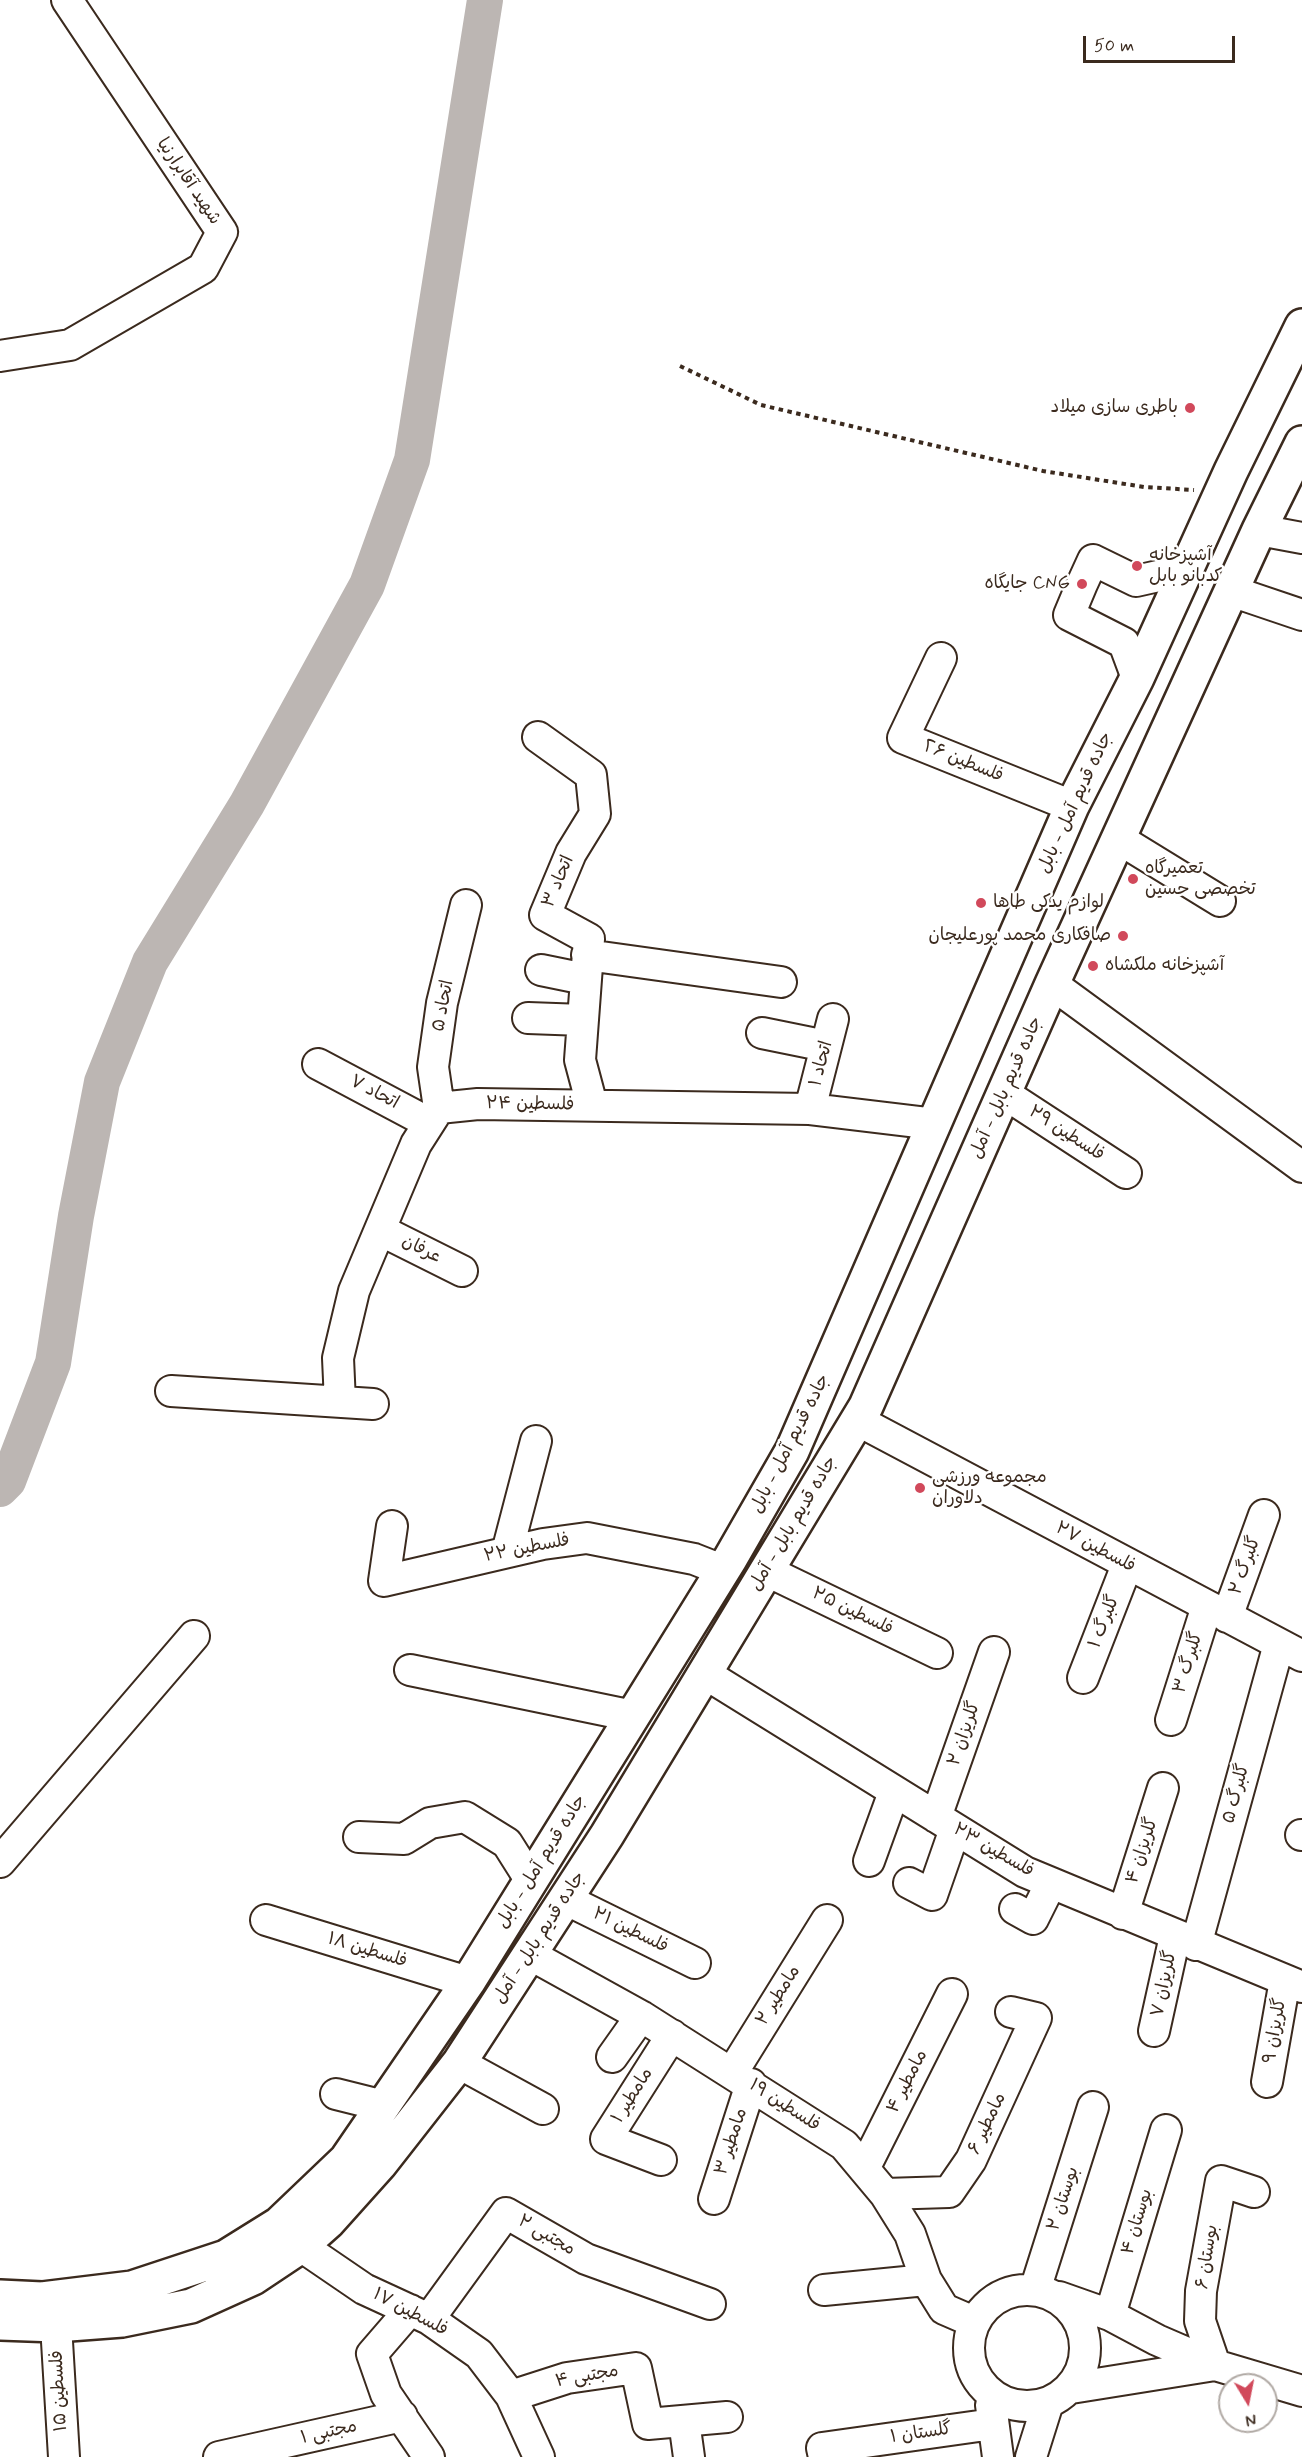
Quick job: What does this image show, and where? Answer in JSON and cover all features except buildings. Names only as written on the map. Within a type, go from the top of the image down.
[{"type":"main road","name":"جاده قدیم آمل - بابل","points":[[0,2297],[42,2299],[132,2288],[226,2257],[279,2224],[346,2160],[468,1982],[722,1570],[792,1450],[1072,806],[1137,678],[1224,486],[1302,326]]},
{"type":"main road","name":"جاده قدیم بابل - آمل","points":[[0,2323],[56,2325],[122,2320],[191,2306],[253,2278],[301,2246],[328,2222],[380,2164],[459,2063],[565,1899],[857,1420],[1231,591],[1302,443]]},
{"type":"street","name":"شهید آقابرارنیا","points":[[0,356],[70,345],[203,268],[222,232],[67,0]]},
{"type":"street","points":[[1259,530],[1302,538]]},
{"type":"street","points":[[1137,678],[1124,642],[1069,615],[1093,560],[1136,581],[1185,570]]},
{"type":"street","points":[[1231,591],[1302,615]]},
{"type":"street","name":"فلسطين ٢۶","points":[[940,658],[903,738],[1072,806]]},
{"type":"street","name":"اتحاد ۳","points":[[538,737],[591,776],[595,814],[571,853],[545,915],[589,939],[580,1060],[592,1106]]},
{"type":"street","points":[[1119,839],[1220,901]]},
{"type":"street","name":"اتحاد ۵","points":[[434,1116],[433,1067],[442,1004],[466,905]]},
{"type":"street","points":[[541,970],[586,967],[782,982]]},
{"type":"street","points":[[1052,984],[1302,1167]]},
{"type":"street","points":[[528,1018],[583,1020]]},
{"type":"street","name":"اتحاد ۱","points":[[762,1033],[830,1033],[810,1109]]},
{"type":"street","name":"اتحاد ۷","points":[[318,1064],[434,1116]]},
{"type":"street","name":"فلسطین ۲۹","points":[[1005,1094],[1126,1173]]},
{"type":"street","name":"فلسطین ۲۴","points":[[434,1116],[478,1104],[810,1109],[935,1124]]},
{"type":"street","points":[[340,1402],[338,1358],[354,1291],[416,1144],[434,1116]]},
{"type":"street","name":"عرفان","points":[[380,1230],[462,1271]]},
{"type":"street","points":[[171,1391],[373,1404]]},
{"type":"street","name":"فلسطین ۲۷","points":[[857,1420],[1291,1650]]},
{"type":"street","points":[[507,1552],[536,1441]]},
{"type":"street","name":"گلبرگ ۲","points":[[1217,1612],[1264,1515]]},
{"type":"street","name":"فلسطین ۲۲","points":[[392,1526],[384,1581],[507,1552],[587,1538],[694,1559],[722,1570]]},
{"type":"street","name":"گلبرگ ۱","points":[[1083,1678],[1127,1565]]},
{"type":"street","name":"فلسطین ۲۵","points":[[767,1570],[937,1653]]},
{"type":"street","name":"گلبرگ ۳","points":[[1172,1720],[1217,1612]]},
{"type":"street","points":[[0,1862],[194,1636]]},
{"type":"street","name":"گلبرگ ۵","points":[[1186,1940],[1291,1650]]},
{"type":"street","name":"گلریزان ۲","points":[[909,1883],[932,1895],[945,1823],[994,1652]]},
{"type":"street","points":[[410,1670],[633,1716]]},
{"type":"street","name":"فلسطین ۲۳","points":[[704,1674],[1024,1872],[1294,1984]]},
{"type":"street","name":"گلریزان ۴","points":[[1123,1914],[1163,1788]]},
{"type":"street","points":[[869,1861],[894,1792]]},
{"type":"street","points":[[359,1837],[404,1839],[430,1823],[465,1817],[507,1844],[531,1881]]},
{"type":"street","points":[[1015,1909],[1033,1919],[1051,1883]]},
{"type":"street","name":"فلسطین ۲۱","points":[[565,1899],[695,1963]]},
{"type":"street","name":"فلسطین ۱۸","points":[[266,1920],[468,1982]]},
{"type":"street","name":"مامطیر ۲","points":[[742,2078],[826,1920]]},
{"type":"street","name":"گلریزان ۷","points":[[1154,2031],[1186,1940]]},
{"type":"street","name":"فلسطین ۱۹","points":[[529,1954],[641,2016],[742,2078],[844,2145],[885,2194],[910,2234],[926,2280],[944,2309],[974,2322]]},
{"type":"street","name":"گلریزان ۹","points":[[1267,2082],[1294,1984]]},
{"type":"street","name":"مامطیر ۴","points":[[864,2169],[952,1994]]},
{"type":"street","name":"مامطیر ۶","points":[[885,2194],[949,2192],[971,2160],[1036,2018],[1011,2012]]},
{"type":"street","points":[[612,2058],[641,2016]]},
{"type":"street","name":"مامطیر ۱","points":[[661,2160],[606,2139],[672,2035]]},
{"type":"street","points":[[459,2063],[543,2109]]},
{"type":"street","name":"مامطیر ۳","points":[[714,2199],[742,2078]]},
{"type":"street","points":[[336,2094],[384,2106]]},
{"type":"street","name":"بوستان ۲","points":[[1044,2293],[1093,2107]]},
{"type":"street","name":"بوستان ۴","points":[[1110,2315],[1166,2130]]},
{"type":"street","name":"بوستان ۶","points":[[1215,2366],[1200,2320],[1202,2291],[1221,2181],[1254,2192]]},
{"type":"street","name":"مجتبی ۲","points":[[419,2314],[506,2213],[586,2259],[710,2304]]},
{"type":"street","name":"فلسطین ۱۷","points":[[301,2246],[364,2289],[419,2314],[479,2354],[511,2396],[539,2457]]},
{"type":"street","points":[[824,2290],[926,2280]]},
{"type":"street","points":[[998,2457],[989,2394],[971,2368],[969,2337],[974,2322],[985,2307],[999,2296],[1017,2290],[1044,2293],[1110,2315],[1157,2340],[1215,2366],[1302,2391]]},
{"type":"street","points":[[1031,2457],[1060,2396],[1081,2373],[1086,2355],[1085,2337],[1073,2312],[1044,2293]]},
{"type":"street","points":[[419,2314],[372,2354],[386,2394],[429,2457]]},
{"type":"street","name":"فلسطین ۱۵","points":[[56,2325],[64,2457]]},
{"type":"street","points":[[989,2394],[1017,2406],[1215,2366]]},
{"type":"street","name":"مجتبی ۴","points":[[511,2396],[567,2378],[636,2368],[648,2424],[727,2417]]},
{"type":"street","name":"مجتبی ۱","points":[[219,2457],[402,2416]]},
{"type":"street","points":[[684,2421],[689,2457]]},
{"type":"street","name":"گلستان ۱","points":[[824,2457],[822,2448],[993,2424]]},
{"type":"path","points":[[680,366],[761,405],[1035,469],[1155,488],[1189,491],[1224,486]]},
{"type":"waterway","points":[[0,1489],[8,1481],[53,1363],[76,1216],[102,1082],[150,962],[247,804],[367,585],[412,460],[485,0]]},
{"type":"place","name":"باطری سازی میلاد","points":[[1190,408]]},
{"type":"place","name":"آشپزخانه کدبانو بابل","points":[[1137,566]]},
{"type":"place","name":"جایگاه CNG","points":[[1082,584]]},
{"type":"place","name":"تعمیرگاه تخصصی حسین","points":[[1133,879]]},
{"type":"place","name":"لوازم یدکی طاها","points":[[981,903]]},
{"type":"place","name":"صافکاری محمد پورعلیجان","points":[[1123,936]]},
{"type":"place","name":"آشپزخانه ملکشاه","points":[[1093,966]]},
{"type":"place","name":"مجموعه ورزشی دلاوران","points":[[920,1488]]}]
